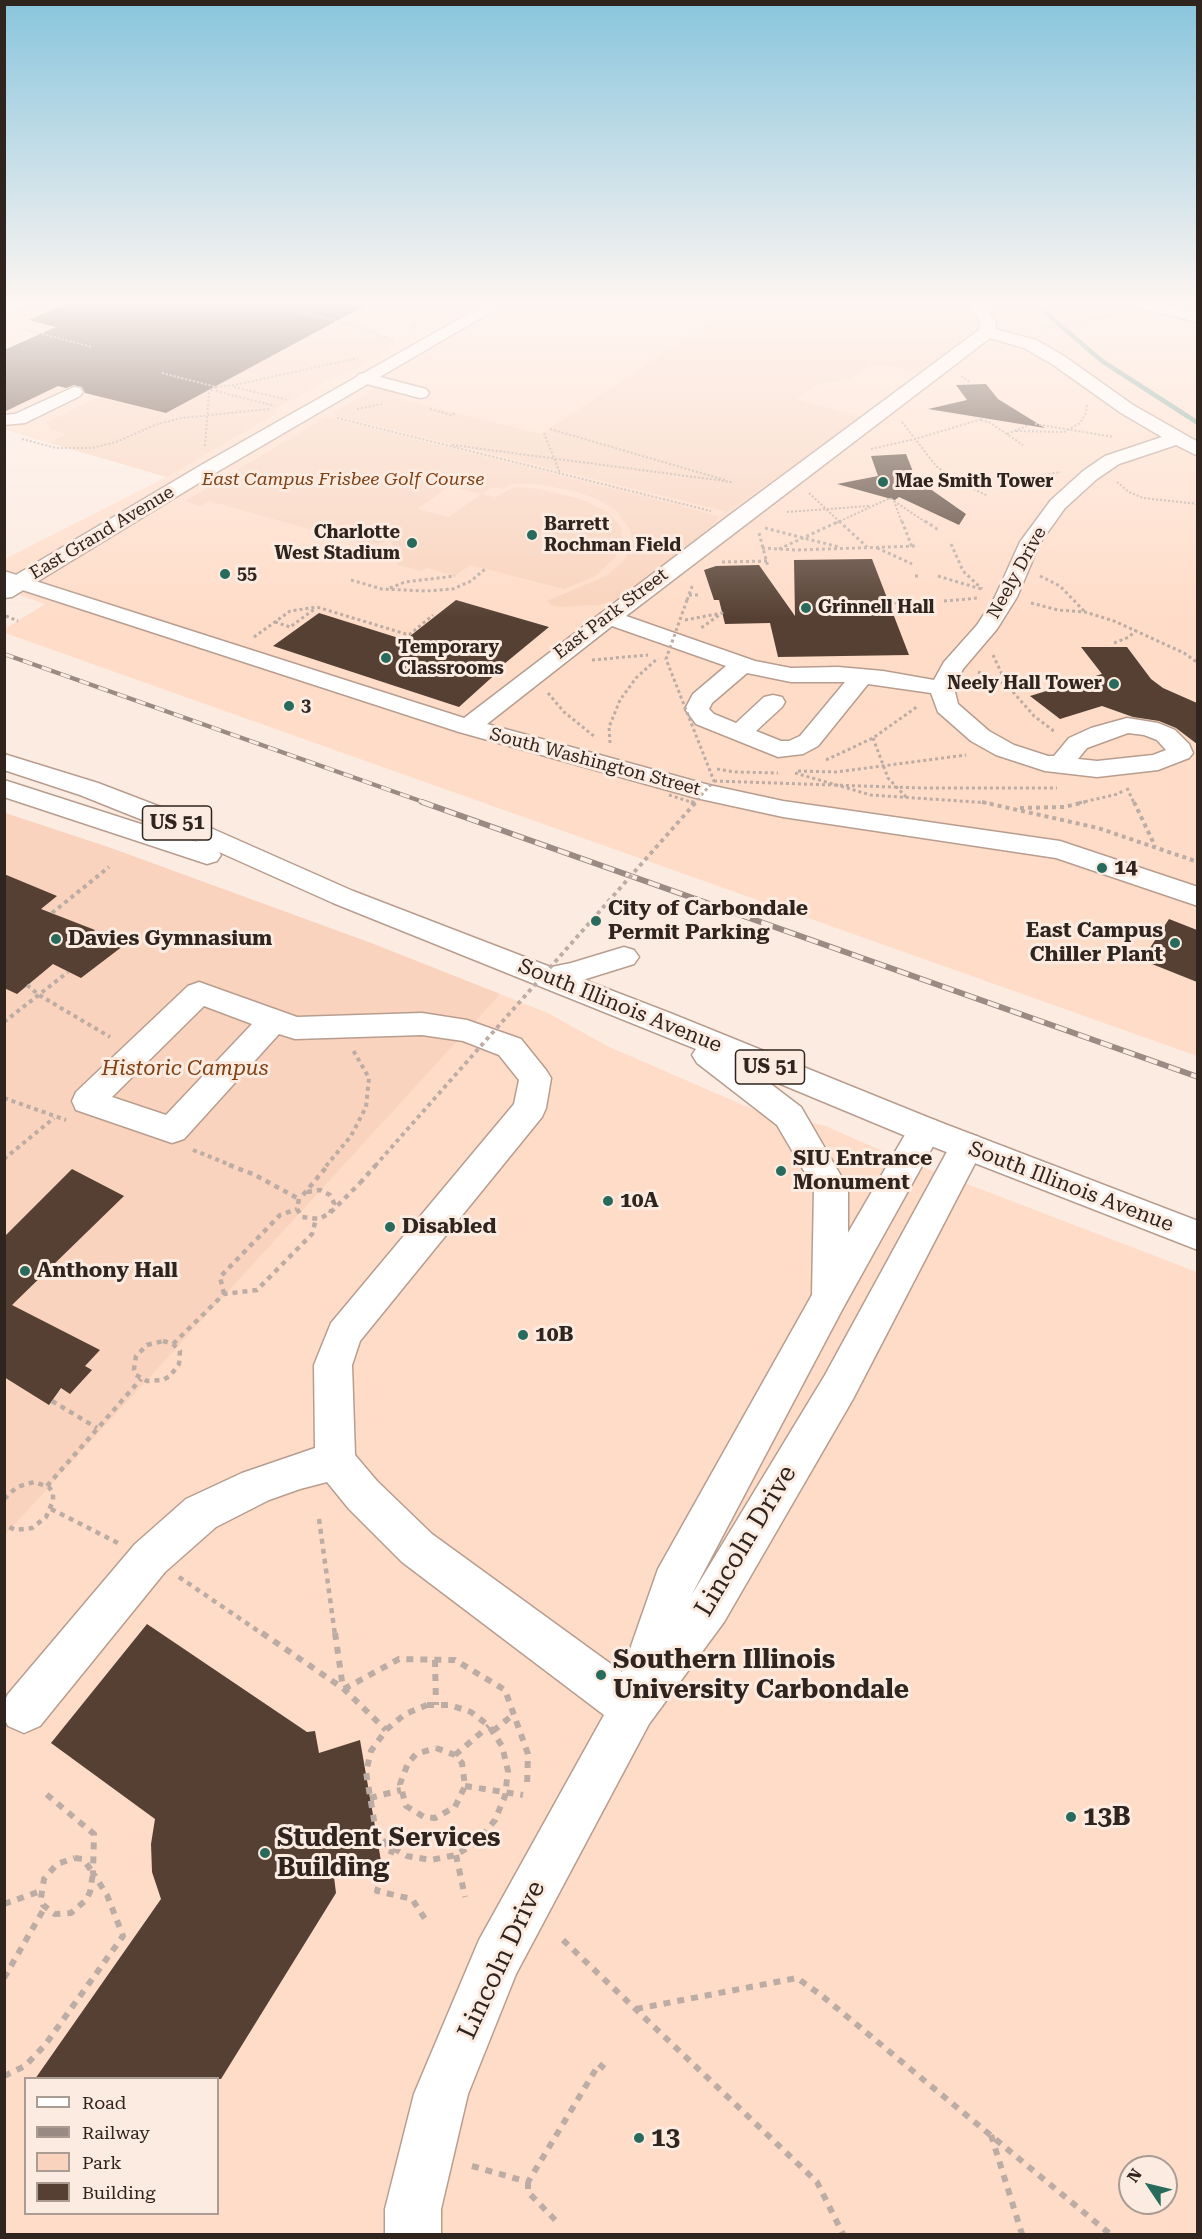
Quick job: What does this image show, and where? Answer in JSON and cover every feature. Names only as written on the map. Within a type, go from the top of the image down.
[{"type":"main road","points":[[4,420],[19,419],[38,409]]},
{"type":"main road","name":"East Grand Avenue","points":[[10,584],[311,409]]},
{"type":"main road","name":"East Park Street","points":[[468,727],[774,491],[875,409]]},
{"type":"main road","points":[[1128,409],[1197,450]]},
{"type":"main road","name":"Neely Drive","points":[[942,688],[952,668],[986,629],[1006,597],[1030,542],[1058,504],[1090,475],[1112,460],[1175,439]]},
{"type":"main road","name":"South Washington Street","points":[[10,584],[77,601],[468,727],[705,792],[783,809],[1060,850],[1156,881],[1197,897]]},
{"type":"main road","points":[[608,617],[742,664],[791,675],[862,676],[942,688],[947,706],[980,736],[1005,750],[1045,763],[1061,764]]},
{"type":"main road","points":[[742,664],[702,699],[697,709],[705,719],[778,748],[794,749],[809,741],[862,676]]},
{"type":"main road","points":[[740,733],[773,702]]},
{"type":"main road","name":"South Illinois Avenue","points":[[4,762],[89,789],[171,820],[343,897],[659,1021],[925,1130],[1197,1236]]},
{"type":"main road","name":"South Illinois Avenue","points":[[4,788],[88,814],[168,843],[343,897]]},
{"type":"main road","points":[[548,977],[573,973],[624,957]]},
{"type":"main road","points":[[273,1021],[172,1130],[88,1101],[199,993],[295,1028],[422,1024],[467,1031],[510,1047],[535,1078],[530,1108],[344,1334],[333,1365],[335,1462],[363,1495],[417,1548],[633,1708]]},
{"type":"main road","points":[[659,1021],[753,1087],[789,1116],[814,1155],[831,1188],[830,1297]]},
{"type":"main road","name":"Lincoln Drive","points":[[633,1708],[673,1584],[830,1297],[925,1130]]},
{"type":"main road","name":"Lincoln Drive","points":[[413,2235],[413,2209],[441,2094],[497,1958],[633,1708],[709,1607],[839,1387],[967,1146]]},
{"type":"main road","points":[[24,1710],[150,1558],[201,1513],[256,1486],[300,1470],[335,1462]]},
{"type":"path","points":[[204,451],[208,409]]},
{"type":"path","points":[[15,437],[56,448],[92,448],[116,442],[155,425],[181,418],[257,409]]},
{"type":"path","points":[[1016,430],[1068,431],[1085,417],[1085,409]]},
{"type":"path","points":[[441,412],[445,410]]},
{"type":"path","points":[[329,416],[713,512]]},
{"type":"path","points":[[897,416],[936,466],[956,481],[988,496]]},
{"type":"path","points":[[871,449],[915,439],[982,419],[1023,445]]},
{"type":"path","points":[[1035,424],[1122,438]]},
{"type":"path","points":[[1007,434],[1027,426]]},
{"type":"path","points":[[550,429],[732,482],[774,491]]},
{"type":"path","points":[[544,432],[560,473]]},
{"type":"path","points":[[445,445],[732,482]]},
{"type":"path","points":[[1017,479],[1063,471]]},
{"type":"path","points":[[1115,478],[1119,486],[1143,498],[1197,504]]},
{"type":"path","points":[[809,492],[868,548]]},
{"type":"path","points":[[779,549],[890,498],[940,531]]},
{"type":"path","points":[[894,501],[912,547]]},
{"type":"path","points":[[780,512],[876,505]]},
{"type":"path","points":[[768,567],[759,537],[759,526],[845,549]]},
{"type":"path","points":[[951,544],[963,571],[981,589]]},
{"type":"path","points":[[762,548],[845,549],[918,546]]},
{"type":"path","points":[[876,548],[912,564]]},
{"type":"path","points":[[720,562],[766,561]]},
{"type":"path","points":[[351,580],[387,589],[426,591],[453,588],[471,581],[485,568]]},
{"type":"path","points":[[1031,574],[1056,583],[1085,612]]},
{"type":"path","points":[[387,589],[405,582],[455,576]]},
{"type":"path","points":[[938,576],[988,592]]},
{"type":"path","points":[[689,595],[700,595]]},
{"type":"path","points":[[944,601],[981,598]]},
{"type":"path","points":[[687,600],[666,659],[714,781]]},
{"type":"path","points":[[888,603],[925,602]]},
{"type":"path","points":[[1028,602],[1058,610],[1085,612],[1136,630],[1184,653],[1197,663]]},
{"type":"path","points":[[275,622],[290,627],[317,607]]},
{"type":"path","points":[[234,651],[290,611],[317,607],[409,635],[433,615]]},
{"type":"path","points":[[6,616],[18,621]]},
{"type":"path","points":[[1114,643],[1129,637],[1136,630]]},
{"type":"path","points":[[984,650],[993,654],[1007,685]]},
{"type":"path","points":[[639,774],[611,746],[609,726],[626,689],[666,652]]},
{"type":"path","points":[[968,669],[999,679],[1034,716],[1055,732]]},
{"type":"path","points":[[819,763],[873,738],[920,705]]},
{"type":"path","points":[[873,738],[888,778],[908,797],[909,808]]},
{"type":"path","points":[[810,766],[791,771],[870,795],[982,802],[1013,808],[1098,828],[1197,862]]},
{"type":"path","points":[[297,1209],[302,1217],[316,1219],[330,1213],[360,1183],[714,781],[922,788],[1057,788]]},
{"type":"path","points":[[1123,781],[1156,847]]},
{"type":"path","points":[[1013,808],[1064,807],[1118,794],[1126,788]]},
{"type":"path","points":[[669,795],[694,803]]},
{"type":"path","points":[[52,913],[109,867]]},
{"type":"path","points":[[4,1022],[68,972]]},
{"type":"path","points":[[27,985],[39,995],[110,1037]]},
{"type":"path","points":[[297,1209],[301,1197],[351,1136],[366,1107],[369,1078],[350,1045]]},
{"type":"path","points":[[4,1159],[54,1118]]},
{"type":"path","points":[[255,1175],[301,1197]]},
{"type":"path","points":[[301,1197],[314,1190],[326,1192],[333,1198],[334,1203],[330,1213]]},
{"type":"path","points":[[224,1294],[220,1277],[280,1215],[297,1209]]},
{"type":"path","points":[[173,1344],[224,1294],[257,1290],[312,1234],[316,1219]]},
{"type":"path","points":[[163,1341],[173,1344],[180,1351],[181,1357],[175,1370],[163,1380],[147,1381],[136,1375],[134,1362],[141,1350],[155,1342],[163,1341]]},
{"type":"path","points":[[47,1486],[141,1378]]},
{"type":"path","points":[[52,1401],[97,1428]]},
{"type":"path","points":[[4,1499],[7,1492],[26,1483],[34,1482],[47,1486],[53,1493],[51,1509],[40,1524],[32,1528],[15,1530],[6,1527]]},
{"type":"path","points":[[51,1509],[121,1545]]},
{"type":"path","points":[[319,1519],[344,1689]]},
{"type":"path","points":[[173,1574],[344,1689],[386,1730]]},
{"type":"path","points":[[344,1689],[399,1659],[455,1660],[505,1690],[528,1754],[527,1787]]},
{"type":"path","points":[[435,1660],[436,1705]]},
{"type":"path","points":[[436,1705],[450,1705],[471,1712],[491,1729],[502,1746],[508,1771],[506,1791],[495,1820],[478,1841],[456,1855],[431,1860],[407,1856],[393,1848],[376,1832],[366,1772],[371,1751],[386,1730],[405,1714],[436,1705]]},
{"type":"path","points":[[455,1755],[514,1714]]},
{"type":"path","points":[[436,1748],[455,1755],[462,1763],[465,1774],[465,1786],[455,1806],[435,1818],[414,1813],[406,1806],[401,1790],[402,1773],[416,1754],[436,1748]]},
{"type":"path","points":[[465,1786],[523,1795]]},
{"type":"path","points":[[370,1798],[401,1790]]},
{"type":"path","points":[[4,2076],[25,2066],[45,2045],[123,1936],[107,1895],[93,1873],[83,1859],[75,1857],[66,1859],[50,1871],[41,1891],[45,1907],[55,1914],[63,1915],[80,1907],[90,1892],[93,1873],[94,1834],[46,1794]]},
{"type":"path","points":[[393,1848],[377,1891],[412,1899],[427,1922]]},
{"type":"path","points":[[456,1855],[465,1897]]},
{"type":"path","points":[[4,1904],[41,1891]]},
{"type":"path","points":[[4,1978],[45,1907]]},
{"type":"path","points":[[563,1940],[818,2182],[843,2235]]},
{"type":"path","points":[[636,2009],[797,1977],[1110,2235]]},
{"type":"path","points":[[558,2223],[528,2192],[528,2182],[599,2064],[605,2070]]},
{"type":"path","points":[[991,2135],[1022,2235]]},
{"type":"path","points":[[472,2166],[528,2182]]},
{"type":"shaded area","points":[[5,409],[1197,409],[1197,1056],[5,633],[5,629],[45,604],[5,590],[5,559],[166,477],[5,430]]},
{"type":"shaded area","name":"Southern Illinois University Carbondale","points":[[5,813],[108,847],[371,943],[548,1013],[607,1046],[764,1114],[823,1125],[894,1156],[1197,1272],[1197,2234],[5,2234]]},
{"type":"green space","points":[[73,409],[152,409],[166,413],[173,409],[277,410],[274,412],[277,413],[167,477],[50,443],[65,434],[50,429],[48,422]]},
{"type":"green space","points":[[338,409],[443,409],[541,434],[578,409],[834,409],[861,417],[728,512],[336,416],[334,412]]},
{"type":"green space","name":"East Campus Frisbee Golf Course","points":[[326,417],[720,517],[694,543],[621,599],[598,605],[559,607],[547,601],[608,575],[624,560],[632,546],[631,532],[618,512],[599,500],[574,491],[536,484],[512,484],[504,489],[492,487],[482,494],[495,497],[516,486],[544,490],[581,499],[608,512],[621,527],[622,544],[615,558],[595,576],[564,589],[470,565],[455,576],[428,568],[421,571],[398,565],[391,541],[366,545],[209,501],[201,506],[185,501]],"holes":[[[450,486],[481,494],[449,517],[417,509]]]},
{"type":"green space","name":"Historic Campus","points":[[5,813],[108,847],[371,943],[500,994],[5,1535]]},
{"type":"building","points":[[152,409],[173,409],[166,413]]},
{"type":"building","points":[[931,409],[1015,409],[1045,428]]},
{"type":"building","name":"Mae Smith Tower","points":[[906,454],[916,479],[966,514],[959,525],[899,497],[895,500],[837,484],[878,476],[871,456]]},
{"type":"building","name":"Grinnell Hall","points":[[872,559],[909,655],[778,657],[770,623],[725,624],[719,600],[714,600],[704,570],[716,566],[759,565],[795,616],[794,560]]},
{"type":"building","name":"Temporary Classrooms","points":[[456,600],[549,627],[498,669],[500,670],[459,707],[273,646],[319,613],[405,640]]},
{"type":"building","name":"Neely Hall Tower","points":[[1081,647],[1127,647],[1151,679],[1163,688],[1197,703],[1197,744],[1176,728],[1159,721],[1133,717],[1102,706],[1060,719],[1030,696],[1102,674]]},
{"type":"building","name":"Davies Gymnasium","points":[[4,874],[57,896],[41,909],[95,930],[92,933],[123,946],[81,978],[53,964],[17,994],[4,988]]},
{"type":"building","name":"East Campus Chiller Plant","points":[[1169,919],[1197,930],[1197,982],[1142,960]]},
{"type":"building","name":"Anthony Hall","points":[[72,1169],[124,1196],[12,1305],[100,1350],[85,1366],[92,1370],[70,1394],[61,1388],[49,1405],[4,1377],[4,1237]]},
{"type":"building","name":"Student Services Building","points":[[147,1624],[307,1732],[315,1731],[319,1753],[360,1740],[381,1861],[334,1877],[336,1893],[221,2079],[219,2077],[36,2077],[161,1899],[152,1872],[151,1844],[155,1819],[51,1743]]},
{"type":"waterway","points":[[1177,409],[1198,423]]},
{"type":"railway","points":[[4,654],[426,803]]},
{"type":"railway","points":[[422,802],[1198,1077]]},
{"type":"place","name":"Mae Smith Tower","points":[[883,482]]},
{"type":"place","name":"Barrett Rochman Field","points":[[532,535]]},
{"type":"place","name":"Charlotte West Stadium","points":[[412,543]]},
{"type":"place","name":"55","points":[[225,574]]},
{"type":"place","name":"Grinnell Hall","points":[[806,608]]},
{"type":"place","name":"Temporary Classrooms","points":[[386,658]]},
{"type":"place","name":"Neely Hall Tower","points":[[1114,684]]},
{"type":"place","name":"3","points":[[289,706]]},
{"type":"place","name":"14","points":[[1102,868]]},
{"type":"place","name":"City of Carbondale Permit Parking","points":[[596,921]]},
{"type":"place","name":"Davies Gymnasium","points":[[56,939]]},
{"type":"place","name":"East Campus Chiller Plant","points":[[1175,943]]},
{"type":"place","name":"SIU Entrance Monument","points":[[781,1171]]},
{"type":"place","name":"10A","points":[[608,1201]]},
{"type":"place","name":"Disabled","points":[[390,1227]]},
{"type":"place","name":"Anthony Hall","points":[[25,1271]]},
{"type":"place","name":"10B","points":[[523,1335]]},
{"type":"place","name":"Southern Illinois University Carbondale","points":[[601,1675]]},
{"type":"place","name":"13B","points":[[1071,1817]]},
{"type":"place","name":"Student Services Building","points":[[265,1853]]},
{"type":"place","name":"13","points":[[639,2138]]}]
